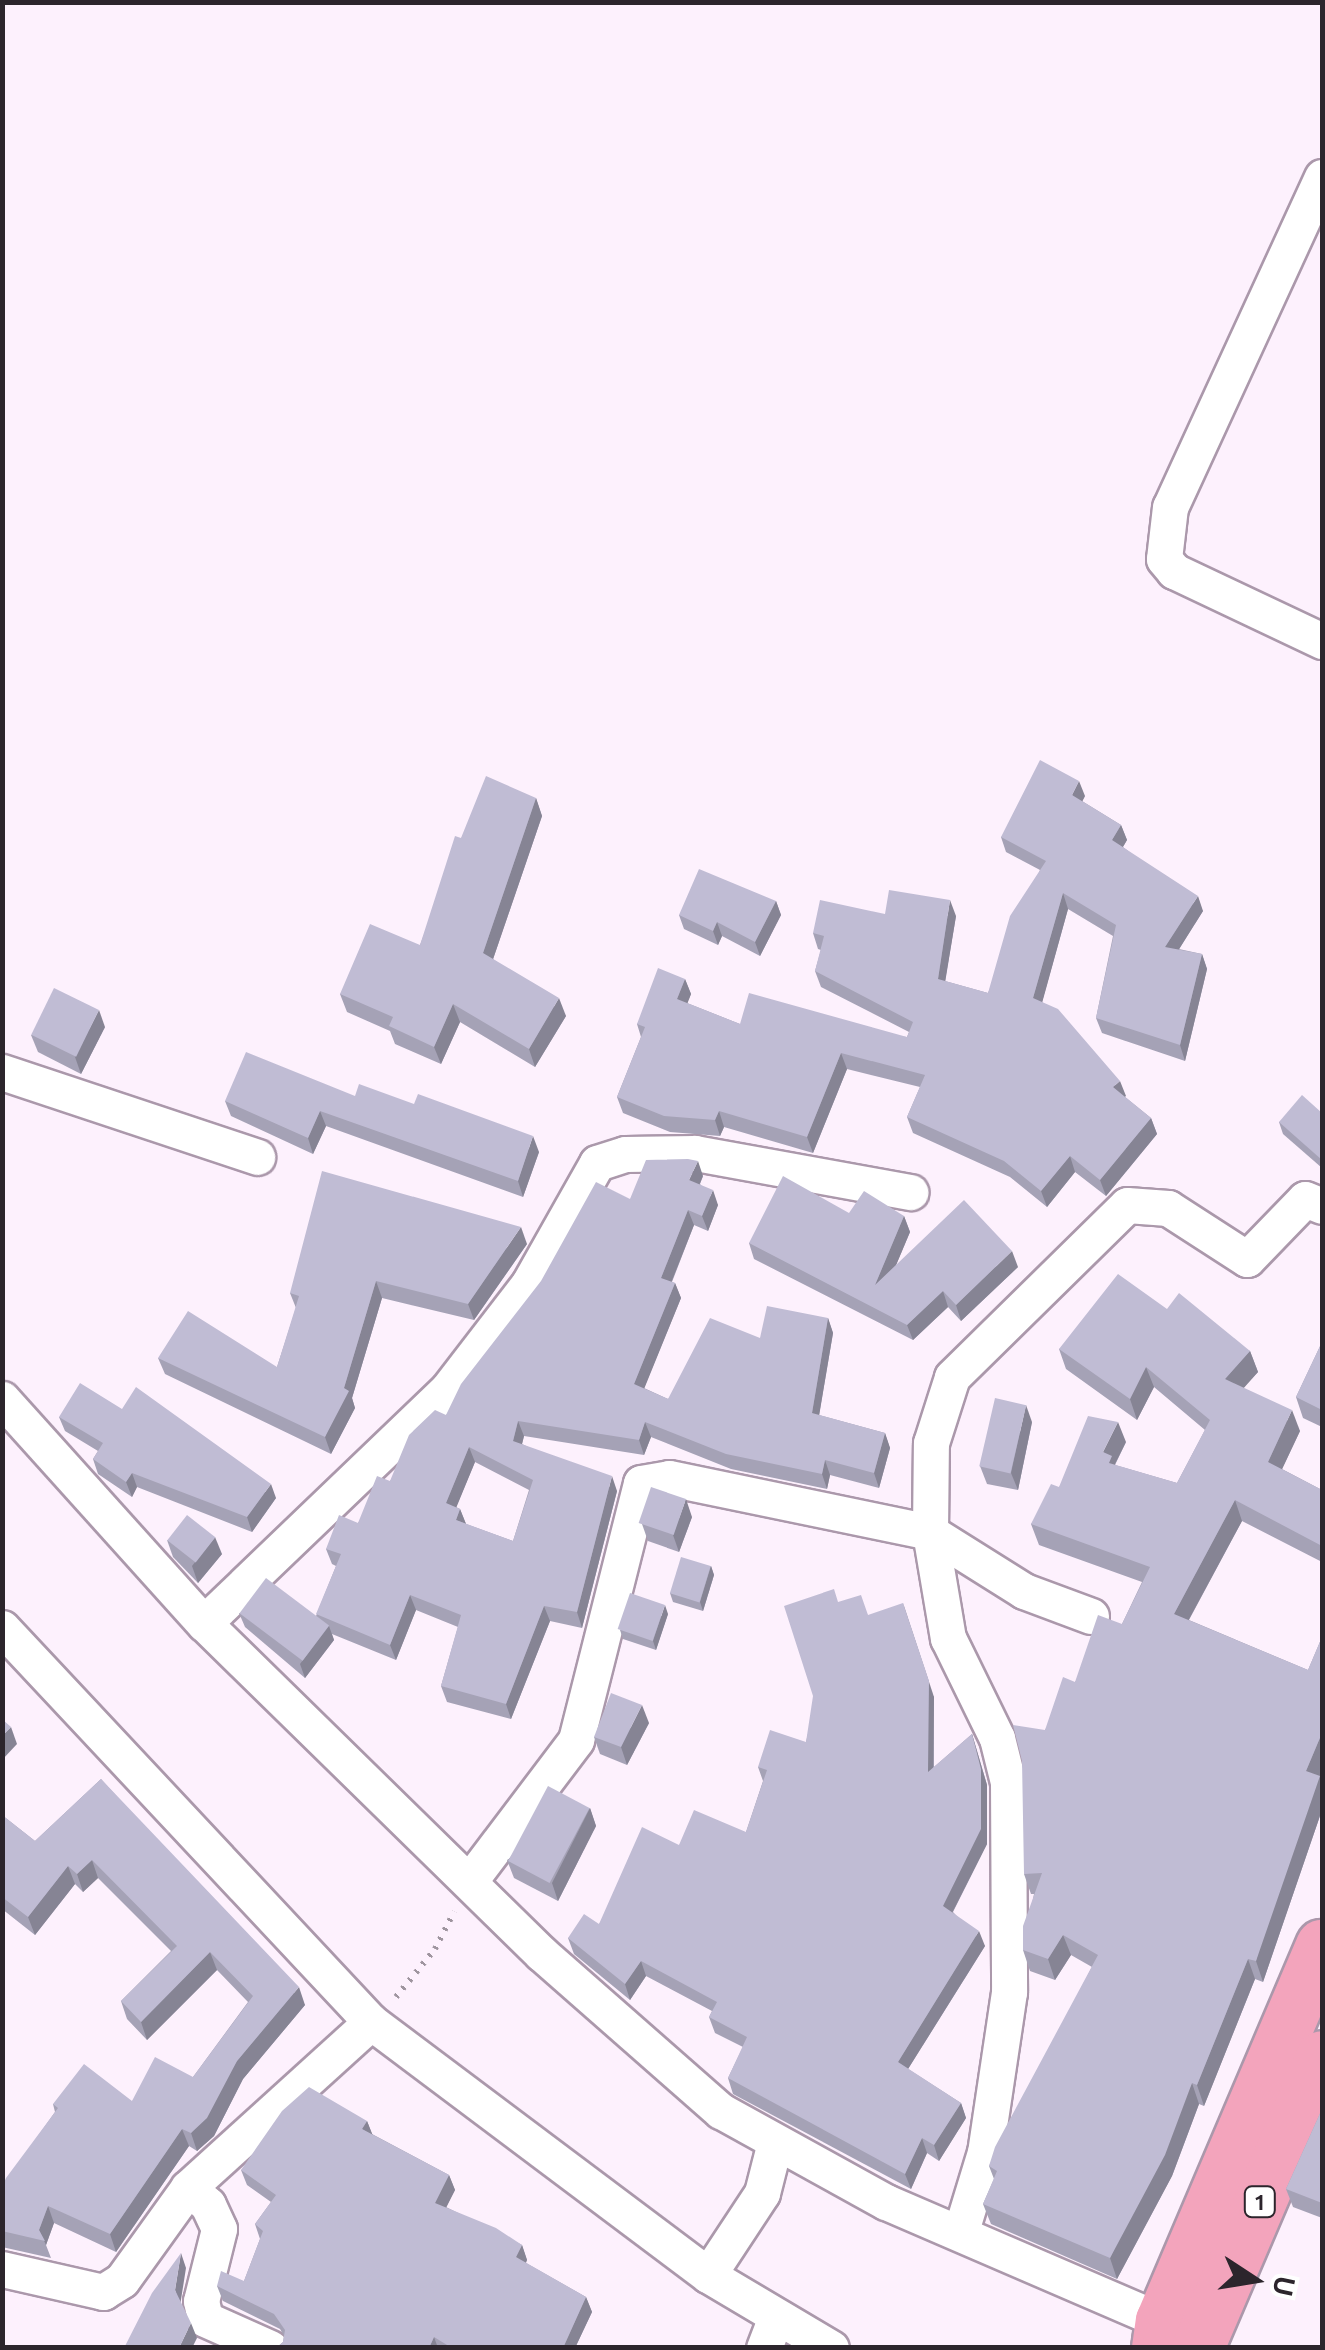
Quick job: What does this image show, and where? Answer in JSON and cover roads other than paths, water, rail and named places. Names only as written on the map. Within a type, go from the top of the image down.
[{"type":"highway","points":[[1173,2339],[1322,1946]]},
{"type":"highway","name":"1","points":[[1173,2339],[1322,2057]]},
{"type":"street","points":[[1322,177],[1170,507],[1164,559],[1174,571],[1322,640]]},
{"type":"street","points":[[2,1072],[257,1158]]},
{"type":"street","points":[[204,1622],[447,1390],[528,1285],[596,1164],[625,1154],[695,1153],[910,1192]]},
{"type":"street","points":[[962,2232],[985,2152],[1009,1992],[1008,1782],[997,1738],[948,1638],[930,1532],[931,1443],[952,1377],[1120,1208],[1157,1204],[1247,1260],[1305,1199],[1322,1206]]},
{"type":"street","points":[[2,1400],[204,1622],[471,1878],[542,1954],[721,2110],[774,2146],[886,2202],[962,2232],[1173,2339]]},
{"type":"street","points":[[471,1878],[576,1740],[641,1482],[658,1477],[700,1483],[930,1532],[1024,1591],[1091,1616]]},
{"type":"street","points":[[3,1629],[382,2011],[718,2262],[769,2334],[831,2348]]},
{"type":"street","points":[[2,2268],[103,2292],[122,2280],[188,2188],[382,2011]]},
{"type":"street","points":[[718,2262],[762,2193],[774,2146]]},
{"type":"street","points":[[188,2188],[208,2205],[219,2230],[201,2301],[205,2319],[270,2348]]}]
